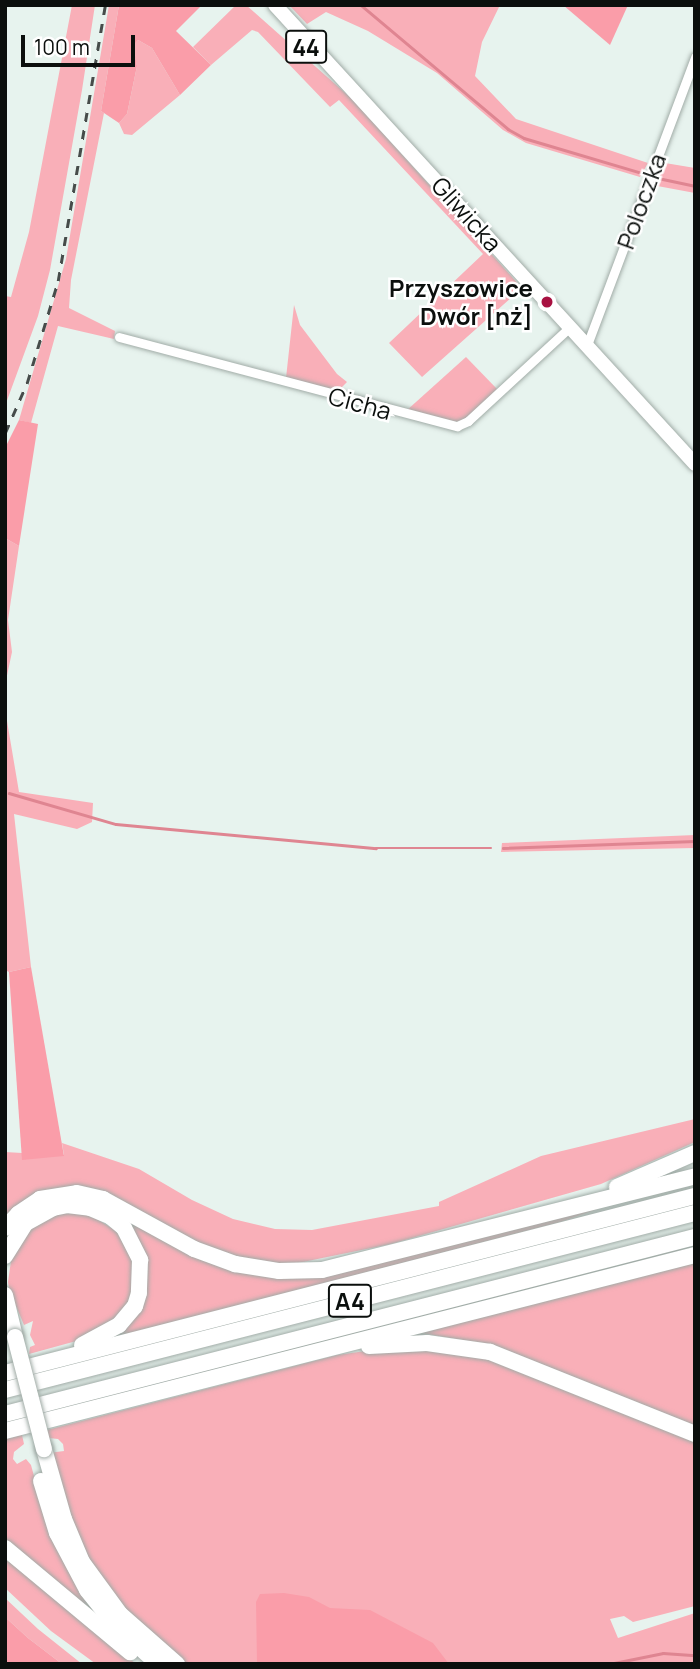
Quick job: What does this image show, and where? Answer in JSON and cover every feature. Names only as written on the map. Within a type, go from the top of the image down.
[{"type":"highway","points":[[555,1211],[695,1153]]},
{"type":"highway","points":[[5,1228],[18,1214],[40,1199],[77,1193],[103,1199],[215,1258],[257,1269],[303,1272],[345,1266],[695,1176]]},
{"type":"highway","points":[[5,1373],[695,1196]]},
{"type":"highway","points":[[5,1256],[19,1231],[34,1217],[53,1208],[78,1205],[102,1212],[118,1222],[134,1243],[140,1260],[139,1293],[135,1306],[120,1325],[99,1339],[32,1366]]},
{"type":"highway","name":"A4","points":[[5,1390],[695,1213]]},
{"type":"highway","name":"A4","points":[[5,1414],[695,1237]]},
{"type":"highway","points":[[5,1431],[695,1255]]},
{"type":"highway","points":[[5,1296],[10,1340],[39,1450],[57,1534],[87,1590],[115,1625],[158,1664]]},
{"type":"highway","points":[[304,1354],[394,1343],[463,1346],[510,1358],[695,1434]]},
{"type":"highway","points":[[39,1450],[82,1562],[120,1614],[177,1664]]},
{"type":"highway","points":[[5,1548],[146,1664]]},
{"type":"main road","name":"Gliwicka","points":[[261,5],[352,88]]},
{"type":"main road","name":"Gliwicka","points":[[275,5],[695,464]]},
{"type":"street","name":"Poloczka","points":[[587,345],[695,57]]},
{"type":"street","name":"Cicha","points":[[119,337],[457,426],[468,421],[570,327]]},
{"type":"shaded area","points":[[72,5],[95,5],[82,90],[50,270],[38,316],[5,406],[5,296],[11,297],[29,232]]},
{"type":"shaded area","points":[[109,5],[119,5],[101,111],[104,113],[71,280],[69,308],[115,331],[114,339],[58,326],[31,423],[19,420],[66,259]]},
{"type":"shaded area","points":[[119,5],[202,5],[176,31],[211,65],[180,95],[152,48],[138,40],[133,45],[137,66],[127,114],[119,123],[101,111]]},
{"type":"shaded area","points":[[236,5],[246,5],[352,99],[522,288],[422,377],[389,343],[483,254],[339,100],[330,107],[258,32],[252,30],[211,65],[193,47]]},
{"type":"shaded area","points":[[289,5],[500,5],[482,42],[475,76],[516,119],[648,163],[640,177],[526,143],[503,130],[437,73],[368,31],[326,12],[307,24]]},
{"type":"shaded area","points":[[563,5],[628,5],[610,45]]},
{"type":"shaded area","points":[[138,40],[152,48],[180,95],[132,135],[124,134],[119,123],[127,114],[137,66],[132,45]]},
{"type":"shaded area","points":[[659,162],[695,168],[695,193],[652,185]]},
{"type":"shaded area","points":[[294,305],[300,325],[337,374],[347,382],[338,391],[286,378]]},
{"type":"shaded area","points":[[466,357],[497,389],[462,423],[406,411]]},
{"type":"shaded area","points":[[19,420],[38,424],[19,546],[5,538],[5,448]]},
{"type":"shaded area","points":[[5,538],[19,546],[8,620],[12,652],[5,685]]},
{"type":"shaded area","points":[[5,709],[19,792],[93,803],[92,822],[77,829],[14,814],[31,967],[9,972],[5,970]]},
{"type":"shaded area","points":[[695,835],[695,848],[501,852],[502,843]]},
{"type":"shaded area","points":[[31,967],[64,1156],[22,1160],[9,972]]},
{"type":"shaded area","points":[[695,1119],[695,1142],[601,1184],[391,1244],[293,1264],[257,1263],[214,1252],[113,1198],[5,1219],[5,1152],[22,1153],[22,1159],[64,1155],[62,1143],[139,1169],[192,1200],[233,1219],[275,1229],[312,1230],[439,1206],[439,1202],[541,1156]]},
{"type":"shaded area","points":[[615,1203],[560,1222],[118,1337],[145,1293],[118,1211],[267,1275]]},
{"type":"shaded area","points":[[68,1211],[87,1213],[118,1232],[135,1262],[132,1297],[115,1323],[80,1340],[29,1354],[30,1347],[35,1345],[30,1335],[33,1321],[24,1325],[16,1306],[12,1305],[8,1282],[12,1254],[20,1237],[46,1217]]},
{"type":"shaded area","points":[[695,1263],[695,1429],[517,1355],[474,1342],[415,1332]]},
{"type":"shaded area","points":[[402,1346],[492,1358],[695,1440],[695,1606],[633,1622],[624,1616],[610,1619],[618,1638],[695,1613],[695,1664],[187,1664],[137,1625],[88,1561],[69,1522],[49,1453],[64,1451],[63,1444],[58,1439],[49,1438],[47,1430],[337,1355]]},
{"type":"shaded area","points":[[22,1435],[24,1444],[14,1452],[13,1459],[17,1464],[26,1459],[31,1465],[44,1513],[110,1627],[5,1540],[5,1439]]},
{"type":"shaded area","points":[[5,1554],[136,1664],[96,1664],[51,1631],[5,1588]]},
{"type":"shaded area","points":[[284,1593],[309,1597],[330,1608],[370,1610],[433,1643],[449,1664],[257,1664],[256,1602],[260,1594]]},
{"type":"shaded area","points":[[5,1598],[82,1664],[62,1664],[28,1638],[5,1617]]},
{"type":"shaded area","points":[[5,1617],[28,1638],[62,1664],[5,1664]]},
{"type":"waterway","points":[[361,5],[508,129],[524,138],[642,173]]},
{"type":"waterway","points":[[658,178],[695,186]]},
{"type":"waterway","points":[[9,793],[116,824],[376,848],[491,848]]},
{"type":"waterway","points":[[503,848],[695,841]]},
{"type":"waterway","points":[[609,1664],[663,1653],[695,1655]]},
{"type":"railway","points":[[5,433],[27,383],[58,281],[105,5]]},
{"type":"place","name":"Przyszowice Dwór [nż]","points":[[547,302]]}]
